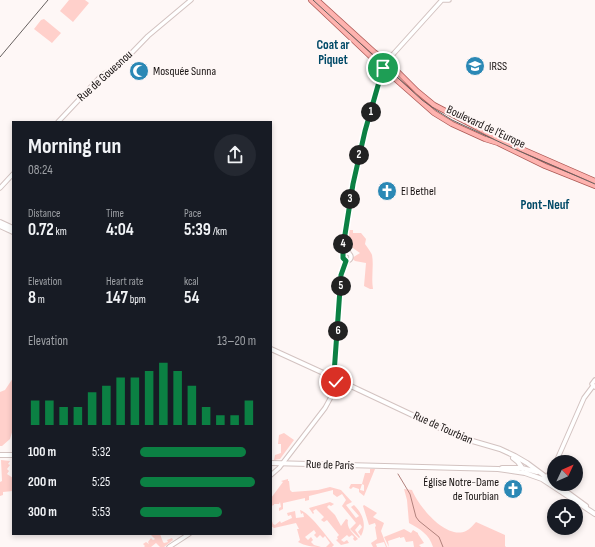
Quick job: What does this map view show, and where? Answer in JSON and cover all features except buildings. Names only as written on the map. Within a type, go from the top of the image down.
[{"type":"main road","name":"Boulevard de l'Europe","points":[[310,0],[434,105],[501,140],[595,181]]},
{"type":"main road","name":"Boulevard de l'Europe","points":[[317,0],[374,52],[385,65],[434,113],[452,124],[545,166],[595,186]]},
{"type":"main road","points":[[0,222],[12,228]]},
{"type":"main road","points":[[0,226],[12,232]]},
{"type":"main road","points":[[272,349],[330,376],[330,380],[334,383],[338,380],[338,375],[334,374],[330,376]]},
{"type":"main road","name":"Rue de Tourbian","points":[[338,380],[442,429],[492,448],[500,449],[527,463],[547,477]]},
{"type":"main road","points":[[492,448],[516,459],[525,473]]},
{"type":"main road","points":[[0,455],[12,455]]},
{"type":"main road","points":[[515,468],[518,462]]},
{"type":"main road","name":"Rue de Paris","points":[[272,463],[498,469]]},
{"type":"main road","points":[[498,469],[522,468],[541,474]]},
{"type":"main road","points":[[498,469],[525,473],[542,479],[593,513]]},
{"type":"main road","points":[[542,479],[547,477]]},
{"type":"main road","name":"Rue de Tourbian","points":[[566,491],[593,513]]},
{"type":"street","name":"Rue de Gouesnou","points":[[59,121],[102,75],[122,64],[148,36],[190,0]]},
{"type":"street","points":[[346,261],[343,258],[344,254],[342,250],[352,190],[359,157],[385,65],[442,0],[449,0]]},
{"type":"street","points":[[0,188],[12,175]]},
{"type":"street","points":[[334,374],[341,275],[346,261],[350,260],[351,258],[344,241]]},
{"type":"street","points":[[344,254],[349,253]]},
{"type":"street","points":[[559,455],[584,398],[594,386],[592,382],[595,380]]},
{"type":"street","points":[[272,474],[279,468],[325,408],[334,383]]},
{"type":"street","points":[[169,547],[187,535]]},
{"type":"shaded area","points":[[69,0],[85,0],[89,3],[73,22],[60,11]]},
{"type":"shaded area","points":[[44,19],[61,33],[52,43],[34,29],[41,20]]},
{"type":"shaded area","points":[[349,230],[353,230],[353,233],[361,233],[366,239],[365,244],[372,255],[373,289],[364,286],[366,263],[355,261],[352,258],[360,253],[350,244]]},
{"type":"shaded area","points":[[12,380],[12,432],[10,439],[0,446],[0,392],[5,390]]},
{"type":"shaded area","points":[[284,433],[294,440],[280,459],[274,460],[275,455],[281,453],[281,444],[278,444],[279,435]]},
{"type":"shaded area","points":[[1,460],[10,461],[8,464],[10,465],[7,469],[9,471],[7,474],[12,477],[12,491],[3,492],[3,495],[0,496],[0,482],[2,481]]},
{"type":"shaded area","points":[[370,469],[375,469],[364,496],[359,492],[359,489],[353,487],[351,489],[349,488],[351,484],[362,484],[365,473],[370,473]],"holes":[[[362,484],[364,485],[364,491],[360,490]]]},
{"type":"shaded area","points":[[288,479],[290,490],[292,492],[318,490],[330,487],[341,490],[352,502],[346,505],[356,518],[359,516],[351,507],[354,505],[362,516],[364,528],[361,536],[358,532],[362,527],[360,524],[355,530],[360,537],[359,538],[350,529],[356,523],[342,506],[346,500],[342,494],[337,497],[333,494],[333,490],[309,496],[309,500],[305,501],[305,498],[283,503],[283,509],[279,511],[279,508],[281,507],[280,502],[279,504],[272,506],[272,497],[283,482],[281,481]]},
{"type":"shaded area","points":[[404,489],[412,490],[427,513],[450,531],[458,533],[466,531],[476,522],[505,535],[506,547],[433,547],[427,535],[409,523],[407,500]]},
{"type":"shaded area","points":[[330,502],[334,504],[327,507],[335,515],[341,526],[346,519],[348,520],[349,528],[358,539],[355,541],[352,535],[349,537],[347,535],[341,540],[344,542],[347,540],[349,543],[341,545],[336,540],[338,539],[337,537],[339,535],[327,520],[324,522],[321,520],[324,517],[316,509],[313,511],[313,514],[309,508]]},
{"type":"shaded area","points":[[364,505],[377,513],[373,517],[384,523],[381,531],[387,547],[384,542],[376,544],[377,547],[373,547],[371,543],[377,539],[376,526],[375,523],[369,525],[363,506]]},
{"type":"shaded area","points":[[300,510],[308,515],[318,525],[334,545],[332,547],[326,547],[330,543],[325,536],[323,538],[320,535],[317,538],[314,535],[316,533],[314,530],[305,537],[308,540],[311,537],[313,540],[311,542],[314,545],[321,547],[309,546],[298,542],[300,540],[297,529],[299,529],[296,523],[274,528],[272,527],[272,521],[275,525],[280,521],[281,523],[292,518],[291,515],[288,516],[287,513],[295,511],[296,518],[304,517],[303,513],[301,514]]},
{"type":"shaded area","points":[[404,529],[411,533],[413,530],[418,533],[424,543],[419,545],[421,547],[414,547],[413,541],[406,542],[404,537],[400,537],[388,541],[389,547],[384,537]]},
{"type":"shaded area","points":[[151,535],[160,535],[164,543],[168,542],[167,540],[172,538],[173,540],[164,547],[160,547],[156,543],[151,547],[144,547],[145,546],[143,544],[146,542],[149,544],[148,542],[151,538],[153,540],[155,539]]},
{"type":"waterway","points":[[398,474],[410,494],[416,517],[439,537],[443,547]]},
{"type":"tram line","points":[[0,57],[48,0]]},
{"type":"tram line","points":[[313,0],[422,100],[436,110],[452,120],[595,184]]},
{"type":"place","name":"IRSS","points":[[475,66]]},
{"type":"place","name":"Mosquée Sunna","points":[[139,71]]},
{"type":"place","name":"El Bethel","points":[[387,191]]},
{"type":"place","name":"Église Notre-Dame de Tourbian","points":[[513,489]]},
{"type":"district","name":"Coat ar Piquet","points":[[333,52]]},
{"type":"district","name":"Pont-Neuf","points":[[545,205]]},
{"type":"route","points":[[336,382],[338,380],[338,375],[334,374],[341,275],[346,261],[343,258],[344,254],[342,252],[359,157],[383,68]]}]
